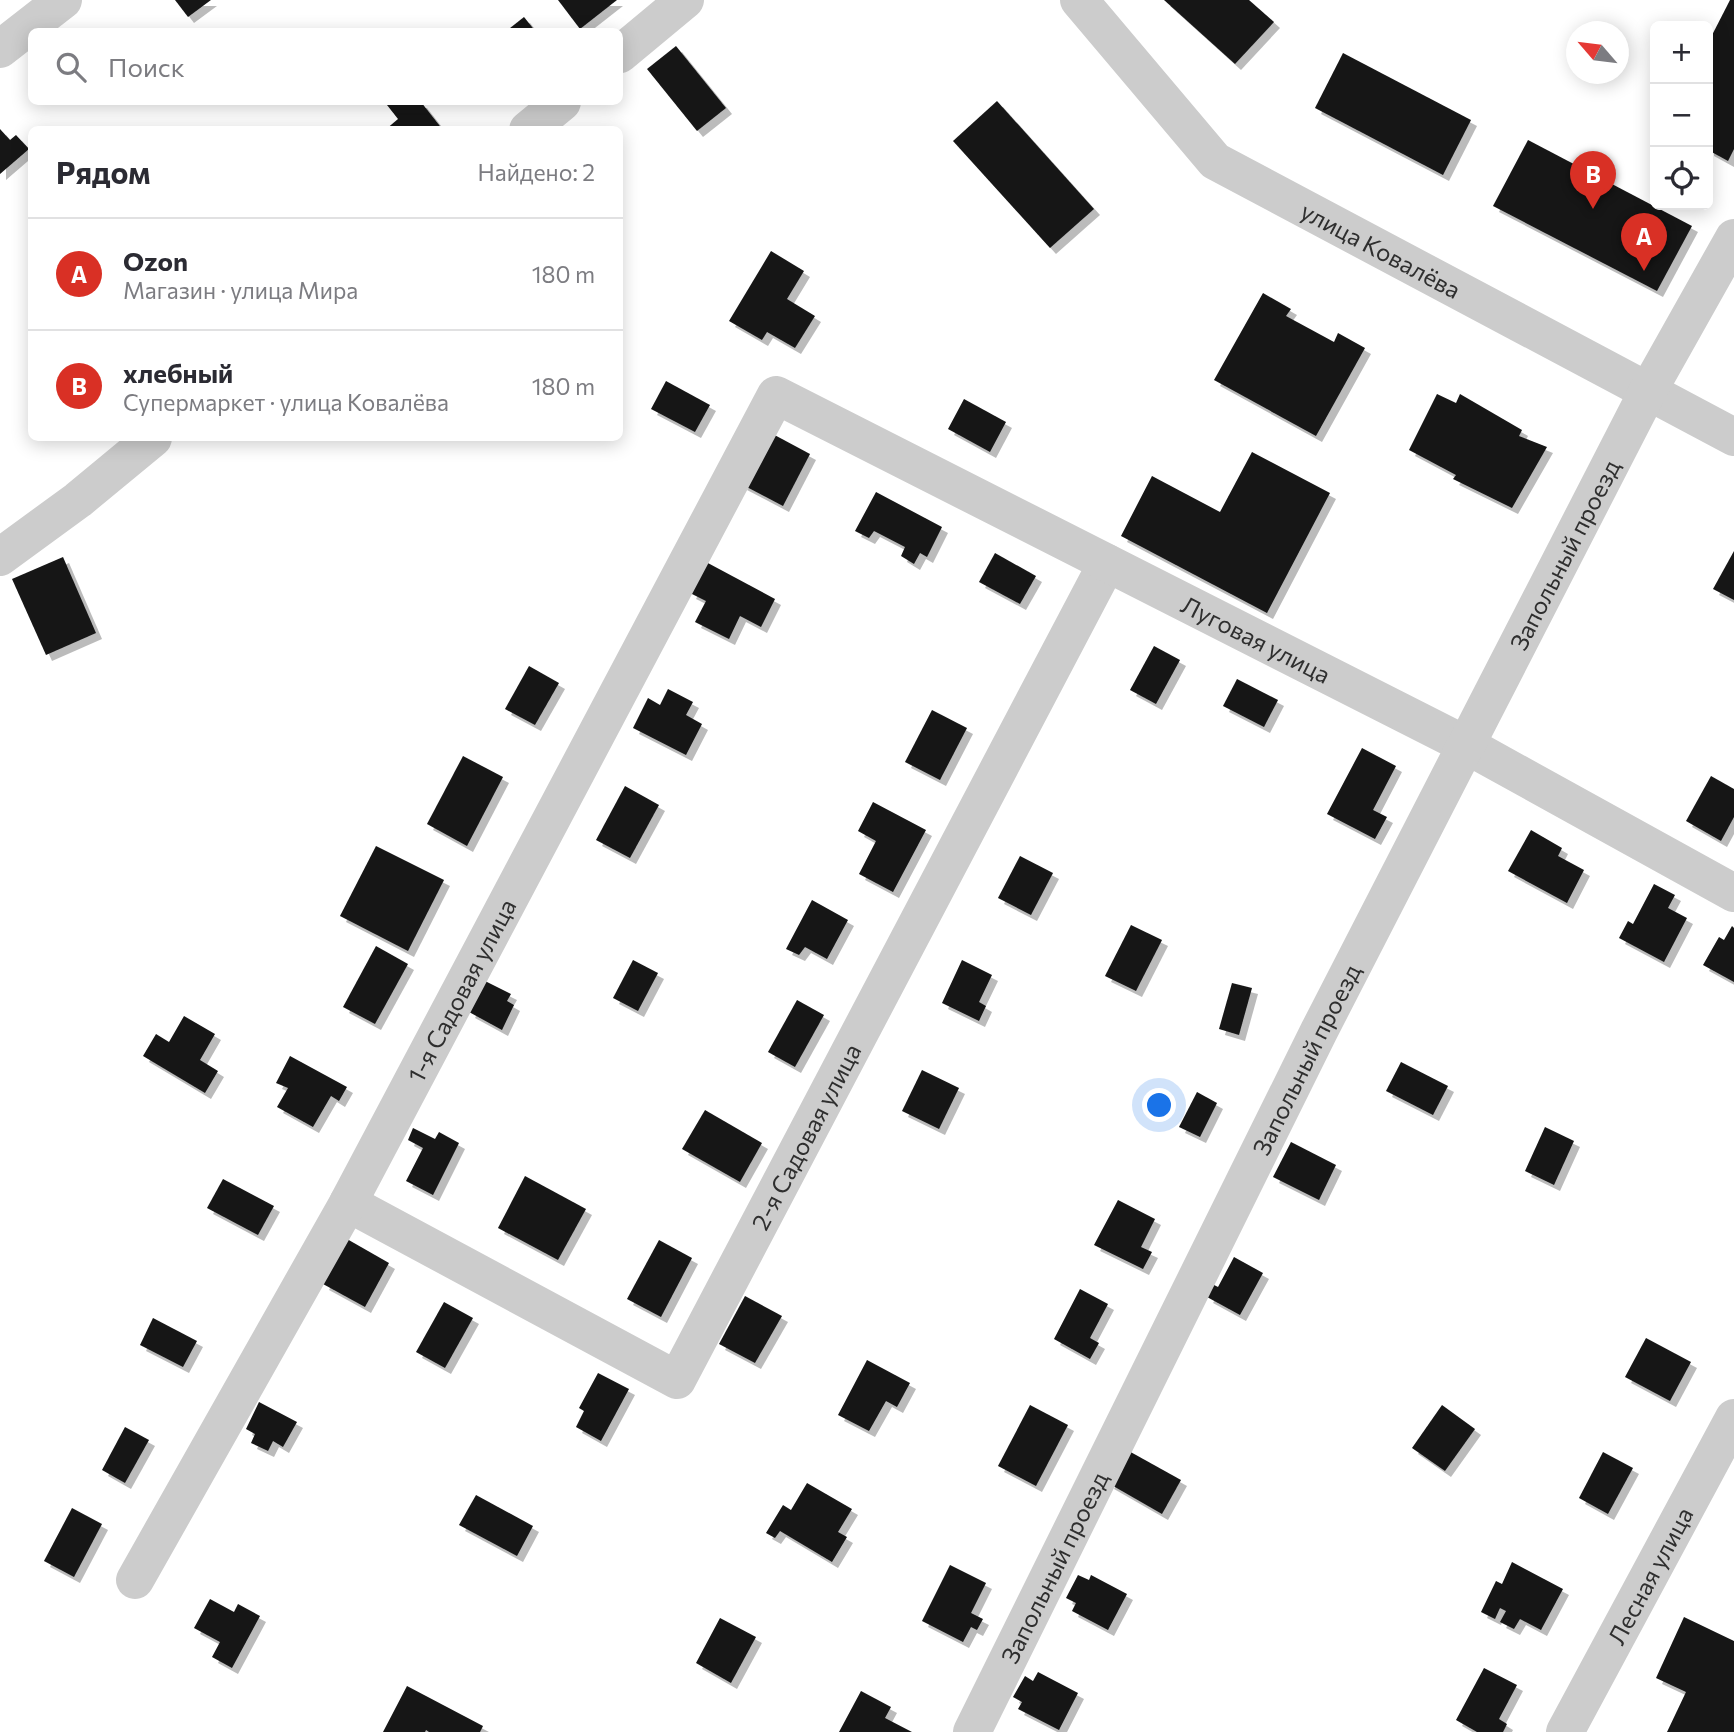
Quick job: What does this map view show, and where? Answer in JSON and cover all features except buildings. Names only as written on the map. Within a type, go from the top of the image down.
[{"type":"street","points":[[0,49],[63,0]]},
{"type":"street","points":[[623,52],[685,0]]},
{"type":"street","name":"улица Ковалёва","points":[[1079,0],[1214,161],[1734,437]]},
{"type":"street","points":[[533,126],[558,105]]},
{"type":"street","name":"Запольный проезд","points":[[972,1732],[1319,1031],[1648,391],[1734,238]]},
{"type":"street","name":"Луговая улица","points":[[776,395],[1466,745],[1734,893]]},
{"type":"street","name":"1-я Садовая улица","points":[[135,1580],[348,1203],[776,395]]},
{"type":"street","points":[[0,557],[78,500],[149,441]]},
{"type":"street","name":"2-я Садовая улица","points":[[348,1203],[677,1380],[1107,562]]},
{"type":"street","name":"Лесная улица","points":[[1569,1731],[1734,1418]]},
{"type":"place","name":"хлебный","points":[[1593,209]]},
{"type":"place","name":"Ozon","points":[[1644,271]]}]
